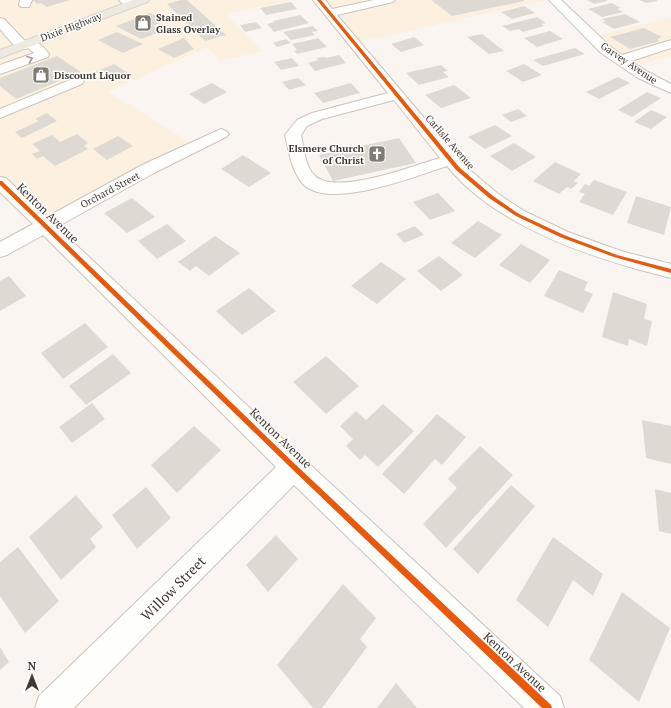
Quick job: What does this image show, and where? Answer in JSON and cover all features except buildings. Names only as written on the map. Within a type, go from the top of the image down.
[{"type":"main road","name":"Dixie Highway","points":[[0,54],[128,2],[143,0]]},
{"type":"street","name":"Carlisle Avenue","points":[[318,0],[458,169],[481,190],[526,219],[578,243],[635,263],[671,271]]},
{"type":"street","points":[[330,13],[366,2],[389,0]]},
{"type":"street","name":"Garvey Avenue","points":[[555,0],[606,50],[643,75],[671,89]]},
{"type":"street","points":[[0,22],[26,44],[43,54],[0,70]]},
{"type":"street","points":[[620,60],[671,44]]},
{"type":"street","points":[[3,110],[77,81]]},
{"type":"street","points":[[397,95],[317,116],[302,123],[293,135],[304,173],[313,184],[324,188],[348,189],[451,160]]},
{"type":"street","name":"Orchard Street","points":[[0,250],[148,170],[221,134]]},
{"type":"street","name":"Kenton Avenue","points":[[0,182],[294,467],[548,708]]},
{"type":"street","name":"Willow Street","points":[[51,708],[294,467]]},
{"type":"shaded area","points":[[0,0],[293,0],[226,14],[262,51],[220,61],[207,47],[108,92],[196,146],[45,225],[0,182]]},
{"type":"shaded area","points":[[319,0],[547,0],[355,43]]},
{"type":"shaded area","points":[[671,17],[671,56],[631,67],[592,37]]},
{"type":"cycle path","points":[[319,0],[458,169],[491,197],[527,220],[562,236],[634,262],[671,271]]},
{"type":"cycle path","points":[[0,182],[294,467],[548,708]]},
{"type":"place","name":"Stained Glass Overlay","points":[[143,23]]},
{"type":"place","name":"Discount Liquor","points":[[41,75]]},
{"type":"place","name":"Elsmere Church of Christ","points":[[377,154]]}]
